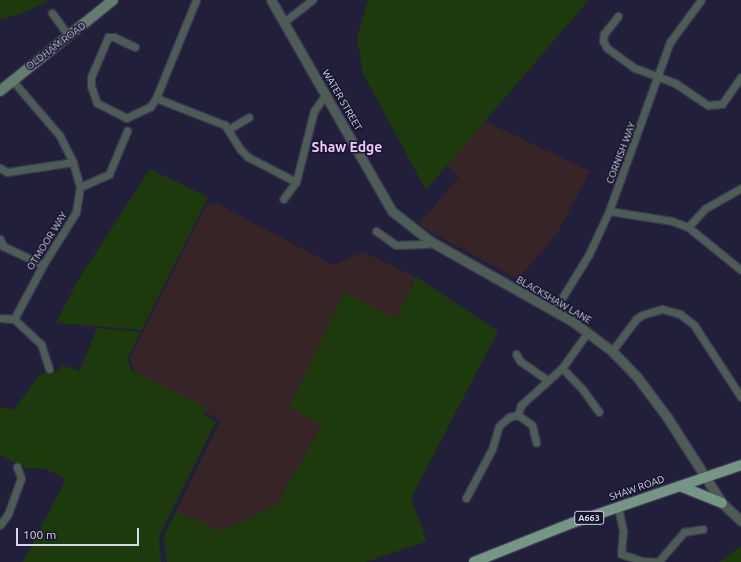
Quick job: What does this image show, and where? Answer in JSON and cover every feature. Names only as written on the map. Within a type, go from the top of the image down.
[{"type":"main road","name":"OLDHAM ROAD","points":[[0,91],[113,0]]},
{"type":"main road","name":"SHAW ROAD","points":[[474,562],[618,507],[741,465]]},
{"type":"main road","points":[[680,486],[722,503]]},
{"type":"street","points":[[135,47],[114,37],[108,37],[91,77],[94,98],[102,106],[126,118],[150,107],[156,98],[196,0]]},
{"type":"street","name":"WATER STREET","points":[[271,0],[392,211]]},
{"type":"street","points":[[284,22],[312,0]]},
{"type":"street","name":"CORNISH WAY","points":[[554,311],[589,254],[609,211],[670,42],[701,0]]},
{"type":"street","points":[[52,13],[69,36]]},
{"type":"street","points":[[618,16],[604,34],[604,45],[635,68],[675,83],[711,106],[718,106],[726,100],[741,77]]},
{"type":"street","name":"OTMOOR WAY","points":[[12,80],[60,136],[73,162],[80,187],[76,212],[43,265],[14,319]]},
{"type":"street","points":[[283,199],[296,182],[314,111],[326,94]]},
{"type":"street","points":[[156,98],[227,127],[240,149],[248,157],[296,182]]},
{"type":"street","points":[[227,127],[250,117]]},
{"type":"street","points":[[80,187],[109,174],[127,131]]},
{"type":"street","points":[[0,168],[13,171],[73,162]]},
{"type":"street","points":[[688,227],[706,208],[741,188]]},
{"type":"street","name":"BLACKSHAW LANE","points":[[392,211],[430,241],[554,311],[588,332],[612,351],[637,377],[667,417],[722,503],[741,521]]},
{"type":"street","points":[[609,211],[672,221],[688,227],[741,270]]},
{"type":"street","points":[[376,231],[396,245],[427,244],[430,241]]},
{"type":"street","points":[[0,238],[3,246],[43,265]]},
{"type":"street","points":[[612,351],[636,319],[642,315],[662,309],[680,314],[694,325],[741,397]]},
{"type":"street","points":[[0,318],[14,319],[41,344],[49,369]]},
{"type":"street","points":[[518,414],[521,405],[562,368],[588,332]]},
{"type":"street","points":[[516,354],[520,361],[547,380]]},
{"type":"street","points":[[562,368],[583,390],[600,412]]},
{"type":"street","points":[[518,414],[532,425],[536,443]]},
{"type":"street","points":[[466,498],[492,449],[499,426],[509,417],[518,414]]},
{"type":"street","points":[[0,525],[8,514],[21,478],[17,467]]},
{"type":"street","points":[[618,507],[622,531],[621,554],[642,561],[658,562],[684,532],[703,528]]},
{"type":"shaded area","points":[[484,121],[590,171],[558,232],[518,279],[418,225],[459,177],[447,166]]},
{"type":"shaded area","points":[[207,203],[218,204],[333,265],[363,252],[416,277],[498,331],[411,498],[427,541],[365,562],[167,562],[164,536],[221,420],[204,412],[204,407],[135,372],[130,358]]},
{"type":"green space","points":[[0,0],[50,0],[21,14],[0,19]]},
{"type":"green space","points":[[368,0],[589,0],[426,190],[363,74],[357,37]]},
{"type":"green space","points":[[150,169],[208,197],[142,330],[56,323],[78,280]]},
{"type":"green space","points":[[416,277],[498,331],[411,498],[427,541],[365,562],[167,562],[164,536],[176,511],[221,531],[277,505],[322,425],[289,407],[345,292],[396,319]]},
{"type":"green space","points":[[97,328],[141,332],[127,358],[131,370],[205,407],[203,414],[216,422],[159,536],[161,562],[23,562],[66,479],[45,469],[26,468],[0,455],[0,407],[14,410],[40,374],[58,371],[61,365],[80,371]]},
{"type":"green space","points":[[741,546],[741,562],[719,562]]},
{"type":"district","name":"Shaw Edge","points":[[347,147]]}]
